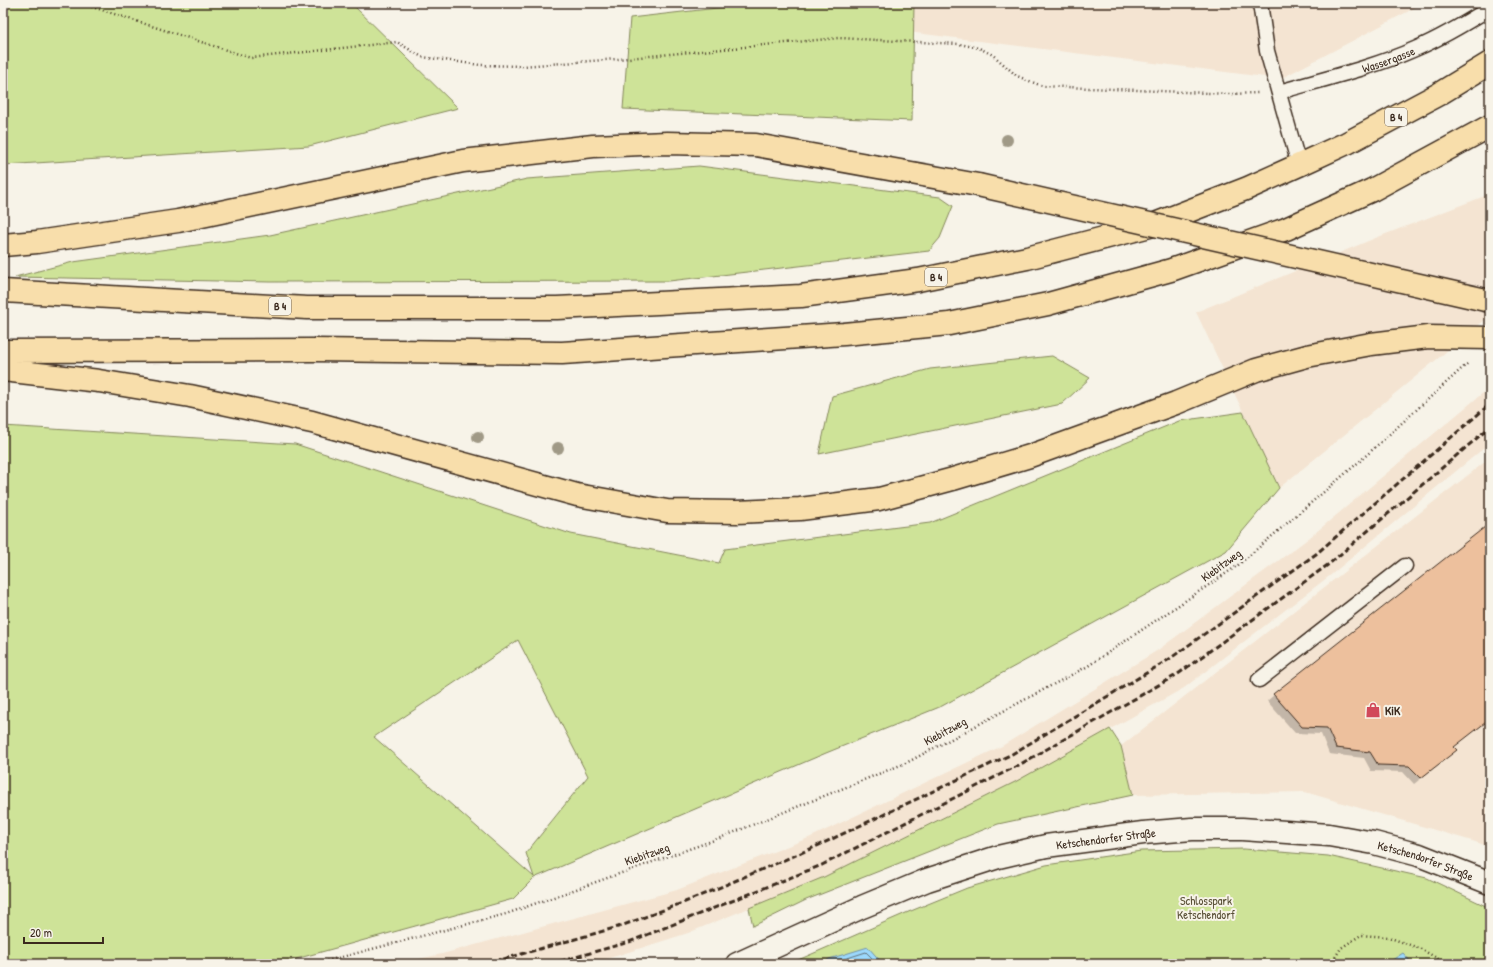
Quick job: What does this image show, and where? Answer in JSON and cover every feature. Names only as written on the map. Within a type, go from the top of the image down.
[{"type":"highway","name":"B 4","points":[[3,291],[308,308],[557,308],[801,296],[918,280],[1035,256],[1150,226],[1248,188],[1347,143],[1439,94],[1490,63]]},
{"type":"highway","points":[[3,351],[314,350],[562,353],[844,334],[949,324],[1048,304],[1171,270],[1286,229],[1372,190],[1490,126]]},
{"type":"highway","points":[[3,245],[37,242],[178,221],[463,161],[593,146],[667,143],[756,145],[978,185],[1490,301]]},
{"type":"highway","points":[[3,370],[99,381],[190,396],[282,415],[577,495],[668,511],[737,512],[800,509],[879,499],[953,479],[1030,456],[1176,403],[1256,370],[1307,356],[1372,344],[1428,337],[1490,338]]},
{"type":"street","name":"Ketschendorfer Straße","points":[[737,964],[862,907],[927,880],[998,857],[1046,846],[1143,833],[1192,829],[1242,829],[1329,835],[1374,843],[1419,855],[1490,883]]},
{"type":"lane","points":[[1260,3],[1267,51],[1299,165]]},
{"type":"lane","name":"Wassergasse","points":[[1279,92],[1377,63],[1415,49],[1458,28],[1490,8]]},
{"type":"lane","points":[[1258,680],[1405,566]]},
{"type":"path","points":[[80,3],[251,58],[397,42],[422,57],[480,65],[522,66],[618,59],[838,38],[959,44],[979,48],[993,55],[1017,76],[1042,86],[1231,94],[1279,92]]},
{"type":"path","name":"Kiebitzweg","points":[[315,964],[506,914],[720,838],[908,762],[1088,666],[1237,566],[1360,461],[1473,358]]},
{"type":"path","points":[[1331,964],[1341,948],[1360,935],[1388,937],[1421,949],[1447,964]]},
{"type":"shaded area","points":[[677,3],[1424,3],[1280,79]]},
{"type":"shaded area","points":[[1490,194],[1490,316],[1279,488],[1196,312],[1378,237]]},
{"type":"shaded area","points":[[1490,387],[1490,443],[1332,574],[1184,688],[1015,782],[824,877],[688,933],[591,964],[395,964],[442,954],[677,890],[811,837],[1002,746],[1158,650],[1309,538]]},
{"type":"shaded area","points":[[1490,458],[1490,848],[1479,843],[1305,792],[1133,795],[1121,746]]},
{"type":"green space","points":[[3,3],[351,3],[458,108],[309,146],[3,165]]},
{"type":"green space","points":[[761,3],[914,3],[912,121],[623,109],[630,18]]},
{"type":"green space","points":[[699,166],[940,197],[953,206],[940,238],[929,251],[669,281],[270,282],[15,277],[73,262],[270,235],[527,179]]},
{"type":"green space","points":[[1052,356],[1090,378],[1062,404],[819,454],[832,396],[930,369]]},
{"type":"green space","points":[[1243,412],[1279,488],[1226,551],[942,706],[826,753],[534,878],[513,899],[285,962],[273,964],[3,964],[3,426],[295,444],[571,534],[719,563],[725,549],[930,523],[1179,421]],"holes":[[[518,640],[588,776],[526,853],[534,877],[374,737]]]},
{"type":"green space","points":[[1110,729],[1121,746],[1133,795],[998,824],[806,900],[753,926],[749,908],[824,877],[1015,782]]},
{"type":"green space","name":"Schlosspark Ketschendorf","points":[[1244,849],[1328,856],[1427,878],[1490,908],[1490,964],[789,964],[967,888],[1046,865],[1141,851]]},
{"type":"water","points":[[868,947],[883,964],[821,964],[829,959]]},
{"type":"water","points":[[1403,953],[1413,964],[1386,964]]},
{"type":"building","points":[[1490,523],[1490,719],[1454,747],[1457,750],[1421,778],[1409,766],[1378,765],[1370,752],[1336,748],[1327,728],[1302,727],[1273,694]]},
{"type":"railway","points":[[486,964],[618,927],[685,902],[815,847],[1012,754],[1168,660],[1316,554],[1490,404]]},
{"type":"railway","points":[[551,964],[629,942],[822,865],[1019,765],[1178,674],[1329,564],[1490,427]]},
{"type":"place","name":"KiK","points":[[1373,710]]}]
